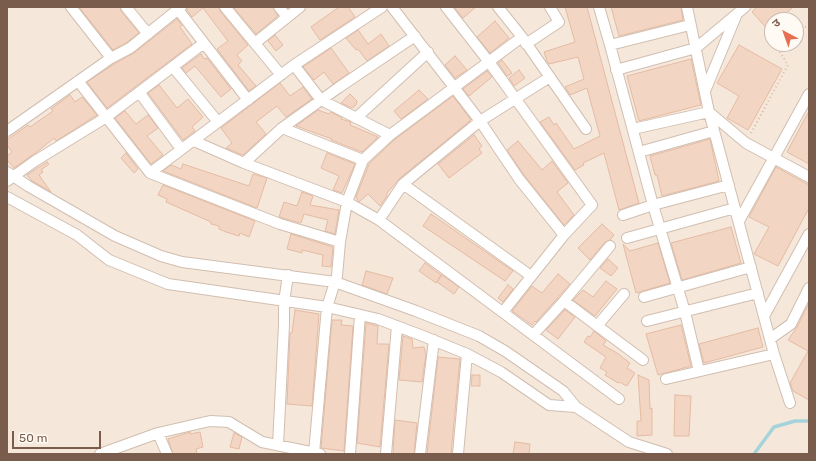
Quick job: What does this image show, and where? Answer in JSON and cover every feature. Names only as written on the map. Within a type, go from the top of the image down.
[{"type":"street","points":[[71,7],[111,58]]},
{"type":"street","points":[[126,7],[148,34]]},
{"type":"street","points":[[226,7],[281,76]]},
{"type":"street","points":[[279,7],[287,17]]},
{"type":"street","points":[[255,43],[300,7]]},
{"type":"street","points":[[150,173],[294,65],[382,7]]},
{"type":"street","points":[[392,7],[480,121],[519,179],[564,235]]},
{"type":"street","points":[[446,7],[489,62],[592,205],[564,235],[503,312]]},
{"type":"street","points":[[498,7],[550,77],[586,130]]},
{"type":"street","points":[[100,454],[126,449],[158,433],[210,421],[229,422],[262,442],[304,453],[317,453],[327,307],[339,264],[340,242],[347,202],[363,160],[390,135],[489,62],[559,22],[550,7]]},
{"type":"street","points":[[599,7],[638,152],[685,312],[699,371]]},
{"type":"street","points":[[687,7],[709,112],[774,354],[790,403]]},
{"type":"street","points":[[616,70],[696,48],[745,7]]},
{"type":"street","points":[[7,131],[111,58],[130,48],[178,8],[248,100]]},
{"type":"street","points":[[705,91],[737,14]]},
{"type":"street","points":[[610,45],[690,25]]},
{"type":"street","points":[[244,162],[282,128],[415,36]]},
{"type":"street","points":[[9,177],[105,118],[204,43]]},
{"type":"street","points":[[356,118],[428,52]]},
{"type":"street","points":[[294,65],[321,100],[390,135]]},
{"type":"street","points":[[173,67],[218,122]]},
{"type":"street","points":[[379,220],[403,184],[480,121],[550,77]]},
{"type":"street","points":[[78,82],[150,173],[280,224],[340,242]]},
{"type":"street","points":[[139,92],[181,149]]},
{"type":"street","points":[[738,221],[809,94]]},
{"type":"street","points":[[709,112],[746,143],[809,177]]},
{"type":"street","points":[[632,129],[709,112]]},
{"type":"street","points":[[282,128],[363,160]]},
{"type":"street","points":[[638,152],[714,131]]},
{"type":"street","points":[[194,141],[347,202],[379,220],[619,399]]},
{"type":"street","points":[[9,177],[28,186],[115,236],[161,256],[182,262],[288,275],[336,279],[479,336],[563,391],[576,407],[629,442],[667,454]]},
{"type":"street","points":[[403,184],[531,276]]},
{"type":"street","points":[[623,215],[653,205],[729,185]]},
{"type":"street","points":[[7,196],[77,235],[109,260],[168,284],[284,302],[327,307],[360,314],[397,326],[467,354],[501,372],[549,405],[576,407]]},
{"type":"street","points":[[627,238],[735,208]]},
{"type":"street","points":[[764,316],[809,234]]},
{"type":"street","points":[[533,335],[610,246]]},
{"type":"street","points":[[644,297],[751,267]]},
{"type":"street","points":[[278,445],[284,302],[288,275]]},
{"type":"street","points":[[770,339],[791,324],[809,288]]},
{"type":"street","points":[[647,321],[758,293]]},
{"type":"street","points":[[597,326],[624,294]]},
{"type":"street","points":[[564,301],[643,360]]},
{"type":"street","points":[[350,454],[360,314]]},
{"type":"street","points":[[386,454],[397,326]]},
{"type":"street","points":[[420,454],[434,340]]},
{"type":"street","points":[[458,454],[467,354]]},
{"type":"street","points":[[666,379],[774,354]]},
{"type":"street","points":[[158,433],[167,454]]},
{"type":"path","points":[[746,143],[788,65],[780,52]]},
{"type":"shaded area","points":[[7,7],[809,7],[809,454],[7,454]]},
{"type":"building","points":[[79,7],[120,7],[121,11],[139,33],[126,43],[113,50]]},
{"type":"building","points":[[187,7],[219,7],[220,11],[248,45],[237,55],[242,61],[238,65],[256,86],[249,91],[217,49],[228,41],[203,8],[192,17],[187,10]]},
{"type":"building","points":[[233,7],[273,7],[278,16],[256,34]]},
{"type":"building","points":[[339,7],[348,7],[355,17],[320,40],[311,27]]},
{"type":"building","points":[[454,7],[476,7],[463,18]]},
{"type":"building","points":[[565,7],[587,7],[639,203],[619,210],[604,153],[583,163],[584,165],[575,170],[540,122],[549,117],[554,125],[556,123],[574,149],[600,136],[587,88],[570,95],[565,87],[584,79],[578,57],[549,64],[544,52],[575,42]]},
{"type":"building","points":[[611,7],[681,7],[683,20],[619,36]]},
{"type":"building","points":[[757,7],[793,7],[788,12],[764,12],[764,25],[752,12]]},
{"type":"building","points":[[177,19],[182,25],[180,27],[192,44],[107,108],[87,82],[134,53]]},
{"type":"building","points":[[495,21],[509,38],[490,53],[477,37]]},
{"type":"building","points":[[358,30],[368,44],[381,34],[389,46],[367,61],[358,49],[356,50],[346,38]]},
{"type":"building","points":[[275,35],[283,45],[276,51],[268,41]]},
{"type":"building","points":[[739,45],[782,69],[748,130],[727,118],[739,96],[717,83]]},
{"type":"building","points":[[331,48],[349,73],[333,84],[324,72],[314,80],[303,67]]},
{"type":"building","points":[[201,54],[204,59],[207,58],[231,89],[221,97],[195,66],[186,73],[182,68]]},
{"type":"building","points":[[455,56],[467,70],[455,78],[445,65]]},
{"type":"building","points":[[691,59],[701,105],[639,121],[627,76]]},
{"type":"building","points":[[502,60],[512,73],[507,76],[498,63]]},
{"type":"building","points":[[519,70],[525,78],[514,86],[509,78]]},
{"type":"building","points":[[487,71],[492,77],[469,96],[463,89]]},
{"type":"building","points":[[280,83],[290,96],[303,87],[312,99],[286,117],[277,106],[256,122],[266,134],[243,155],[226,148],[232,143],[221,128]]},
{"type":"building","points":[[159,85],[177,108],[188,99],[203,117],[192,127],[195,131],[183,140],[148,93]]},
{"type":"building","points":[[419,90],[428,99],[401,119],[394,111]]},
{"type":"building","points":[[350,94],[357,101],[356,105],[352,108],[341,103]]},
{"type":"building","points":[[70,95],[75,102],[82,97],[97,115],[56,141],[54,138],[14,168],[7,160],[7,156],[12,152],[7,145],[7,140],[28,125],[30,127],[53,111],[51,109]]},
{"type":"building","points":[[453,96],[471,120],[399,179],[387,193],[387,196],[380,206],[368,194],[359,202],[356,197],[369,164],[394,140]]},
{"type":"building","points":[[318,110],[329,114],[331,112],[342,118],[341,119],[351,122],[350,125],[378,137],[362,152],[296,126]]},
{"type":"building","points":[[125,111],[136,124],[148,115],[158,128],[147,136],[163,155],[151,164],[115,118]]},
{"type":"building","points":[[809,111],[809,164],[787,152]]},
{"type":"building","points":[[474,135],[482,146],[479,149],[482,153],[449,178],[438,164]]},
{"type":"building","points":[[710,139],[719,181],[662,196],[657,175],[655,175],[650,156]]},
{"type":"building","points":[[518,141],[542,170],[552,161],[568,183],[557,192],[574,215],[564,225],[524,175],[507,150]]},
{"type":"building","points":[[126,153],[138,169],[134,173],[121,158]]},
{"type":"building","points":[[327,153],[355,164],[342,193],[333,190],[339,176],[321,168]]},
{"type":"building","points":[[47,162],[49,164],[41,170],[43,172],[39,175],[51,192],[31,180],[27,175]]},
{"type":"building","points":[[183,164],[249,186],[253,174],[267,178],[257,208],[163,171],[171,165],[181,169]]},
{"type":"building","points":[[776,167],[809,185],[809,208],[778,266],[754,254],[769,227],[749,217]]},
{"type":"building","points":[[163,185],[255,221],[249,237],[240,233],[239,236],[226,232],[219,229],[219,226],[211,224],[211,222],[166,202],[167,199],[158,195]]},
{"type":"building","points":[[302,192],[313,196],[310,205],[339,210],[335,234],[325,231],[328,220],[304,214],[301,223],[279,217],[284,202],[297,206]]},
{"type":"building","points":[[431,214],[513,271],[505,281],[423,226]]},
{"type":"building","points":[[602,224],[614,235],[610,240],[605,242],[590,260],[578,248]]},
{"type":"building","points":[[731,227],[741,263],[682,280],[671,243]]},
{"type":"building","points":[[291,234],[333,247],[331,267],[322,266],[323,255],[302,250],[302,253],[287,249]]},
{"type":"building","points":[[658,243],[670,283],[636,293],[623,244],[630,251]]},
{"type":"building","points":[[608,259],[618,268],[611,276],[600,268]]},
{"type":"building","points":[[425,263],[441,275],[436,283],[419,271]]},
{"type":"building","points":[[366,271],[393,278],[387,294],[362,285]]},
{"type":"building","points":[[558,274],[570,284],[536,322],[535,321],[532,325],[512,311],[532,286],[542,293]]},
{"type":"building","points":[[442,275],[459,287],[454,294],[437,282]]},
{"type":"building","points":[[606,281],[617,289],[595,316],[573,300],[583,290],[593,297]]},
{"type":"building","points":[[508,285],[513,289],[503,302],[498,298]]},
{"type":"building","points":[[809,303],[809,400],[793,391],[790,383],[808,351],[788,340],[797,327]]},
{"type":"building","points":[[295,310],[319,314],[312,406],[287,404],[290,333],[292,333]]},
{"type":"building","points":[[565,310],[575,317],[558,339],[546,330]]},
{"type":"building","points":[[332,320],[342,320],[341,325],[353,326],[344,451],[321,448]]},
{"type":"building","points":[[366,323],[378,326],[377,344],[389,344],[380,447],[357,443]]},
{"type":"building","points":[[681,325],[691,366],[658,375],[646,334]]},
{"type":"building","points":[[758,328],[763,347],[704,363],[699,344]]},
{"type":"building","points":[[594,331],[606,341],[603,345],[630,363],[627,368],[635,373],[627,386],[619,382],[618,383],[605,375],[607,372],[600,368],[606,357],[584,342]]},
{"type":"building","points":[[403,336],[412,339],[413,348],[424,347],[426,355],[422,382],[399,380]]},
{"type":"building","points":[[438,357],[460,359],[451,454],[427,454]]},
{"type":"building","points":[[472,375],[480,375],[480,386],[471,386]]},
{"type":"building","points":[[638,375],[649,380],[650,409],[652,408],[652,435],[637,436],[637,421],[641,421]]},
{"type":"building","points":[[675,395],[691,396],[689,436],[674,436]]},
{"type":"building","points":[[395,420],[417,423],[414,454],[393,454]]},
{"type":"building","points":[[190,432],[190,434],[200,432],[203,447],[196,449],[197,454],[173,454],[168,439]]},
{"type":"building","points":[[234,433],[242,437],[239,449],[230,447]]},
{"type":"building","points":[[515,442],[530,444],[529,454],[513,454]]},
{"type":"waterway","points":[[754,454],[774,427],[795,421],[809,421]]}]
